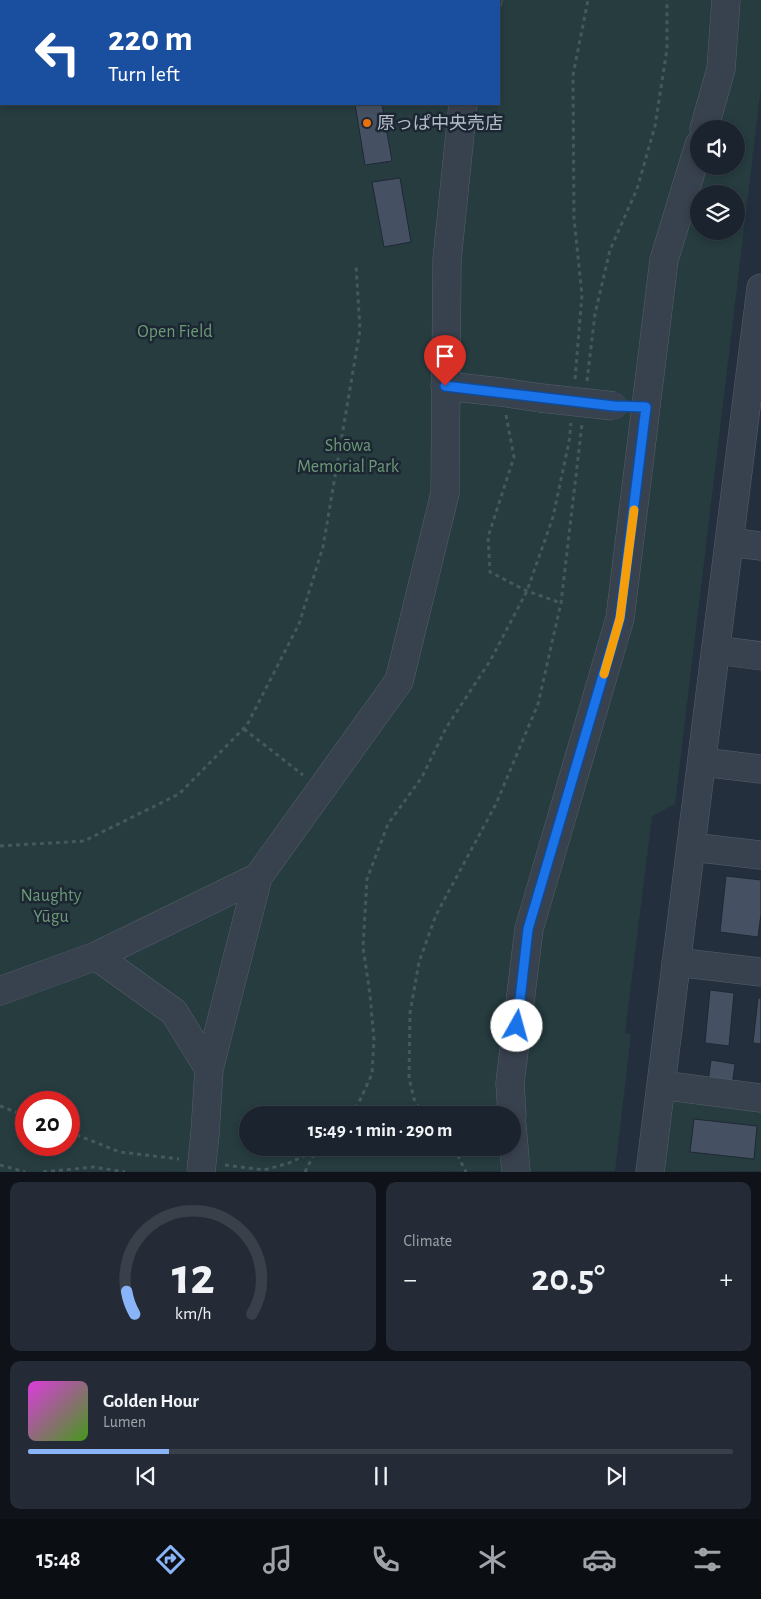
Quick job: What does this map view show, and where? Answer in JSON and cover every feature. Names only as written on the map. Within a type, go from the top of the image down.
[{"type":"street","points":[[707,120],[721,69],[726,0]]},
{"type":"street","points":[[201,1172],[209,1069],[258,877],[399,681],[445,493],[447,260],[463,105]]},
{"type":"street","points":[[511,1106],[510,1084],[528,929],[620,618],[664,260],[690,175]]},
{"type":"street","points":[[650,1172],[729,542],[758,341],[761,288]]},
{"type":"street","points":[[445,386],[614,406],[646,407]]},
{"type":"street","points":[[729,542],[761,546]]},
{"type":"street","points":[[716,650],[761,656]]},
{"type":"street","points":[[702,762],[761,769]]},
{"type":"street","points":[[691,847],[761,855]]},
{"type":"street","points":[[0,991],[96,956],[258,877]]},
{"type":"street","points":[[96,956],[174,1012],[209,1069]]},
{"type":"street","points":[[676,962],[761,972]]},
{"type":"street","points":[[661,1085],[761,1098]]},
{"type":"street","points":[[515,1156],[516,1172]]},
{"type":"path","points":[[574,383],[582,295],[574,218],[573,75],[588,0]]},
{"type":"path","points":[[587,381],[595,314],[610,250],[636,189],[655,126],[668,49],[668,0]]},
{"type":"path","points":[[0,846],[84,841],[179,794],[244,729],[299,624],[323,547],[360,330],[356,265]]},
{"type":"path","points":[[501,392],[514,457],[488,537],[490,572],[527,591],[561,603]]},
{"type":"path","points":[[418,1106],[414,1099],[409,1078],[410,1013],[419,962],[436,915],[496,804],[538,704],[561,603],[583,420]]},
{"type":"path","points":[[356,1106],[372,1074],[374,1048],[370,995],[363,947],[367,879],[388,824],[422,777],[446,728],[490,661],[527,591],[553,517],[569,442],[571,422]]},
{"type":"path","points":[[244,729],[321,789]]},
{"type":"path","points":[[0,1106],[15,1112]]},
{"type":"path","points":[[305,1172],[313,1156]]},
{"type":"path","points":[[458,1156],[466,1172]]},
{"type":"path","points":[[0,1165],[25,1172]]},
{"type":"path","points":[[43,1172],[94,1167],[125,1172]]},
{"type":"green space","name":"Shōwa Memorial Park","points":[[500,0],[761,0],[761,87],[745,220],[745,185],[690,185],[690,240],[743,240],[675,804],[652,816],[625,1033],[631,1034],[615,1171],[0,1172],[0,105],[500,105]]},
{"type":"green space","points":[[667,1090],[761,1103],[761,1171],[657,1172]]},
{"type":"building","points":[[355,105],[382,105],[392,161],[365,165]]},
{"type":"building","points":[[400,178],[411,242],[384,247],[372,182]]},
{"type":"building","points":[[726,876],[761,880],[761,914],[758,937],[720,932]]},
{"type":"building","points":[[710,990],[734,993],[729,1046],[705,1043]]},
{"type":"building","points":[[758,998],[761,998],[761,1044],[753,1043]]},
{"type":"building","points":[[711,1060],[735,1064],[732,1086],[708,1082]]},
{"type":"building","points":[[694,1119],[757,1126],[754,1159],[690,1152]]},
{"type":"slow traffic","points":[[604,674],[620,618],[634,510]]},
{"type":"place","name":"原っぱ中央売店","points":[[367,123]]},
{"type":"route","points":[[445,386],[614,406],[646,407],[620,618],[528,929],[517,1026]]},
{"type":"park label","name":"Open Field","points":[[175,331]]},
{"type":"park label","name":"Naughty Yūgu","points":[[51,905]]}]
